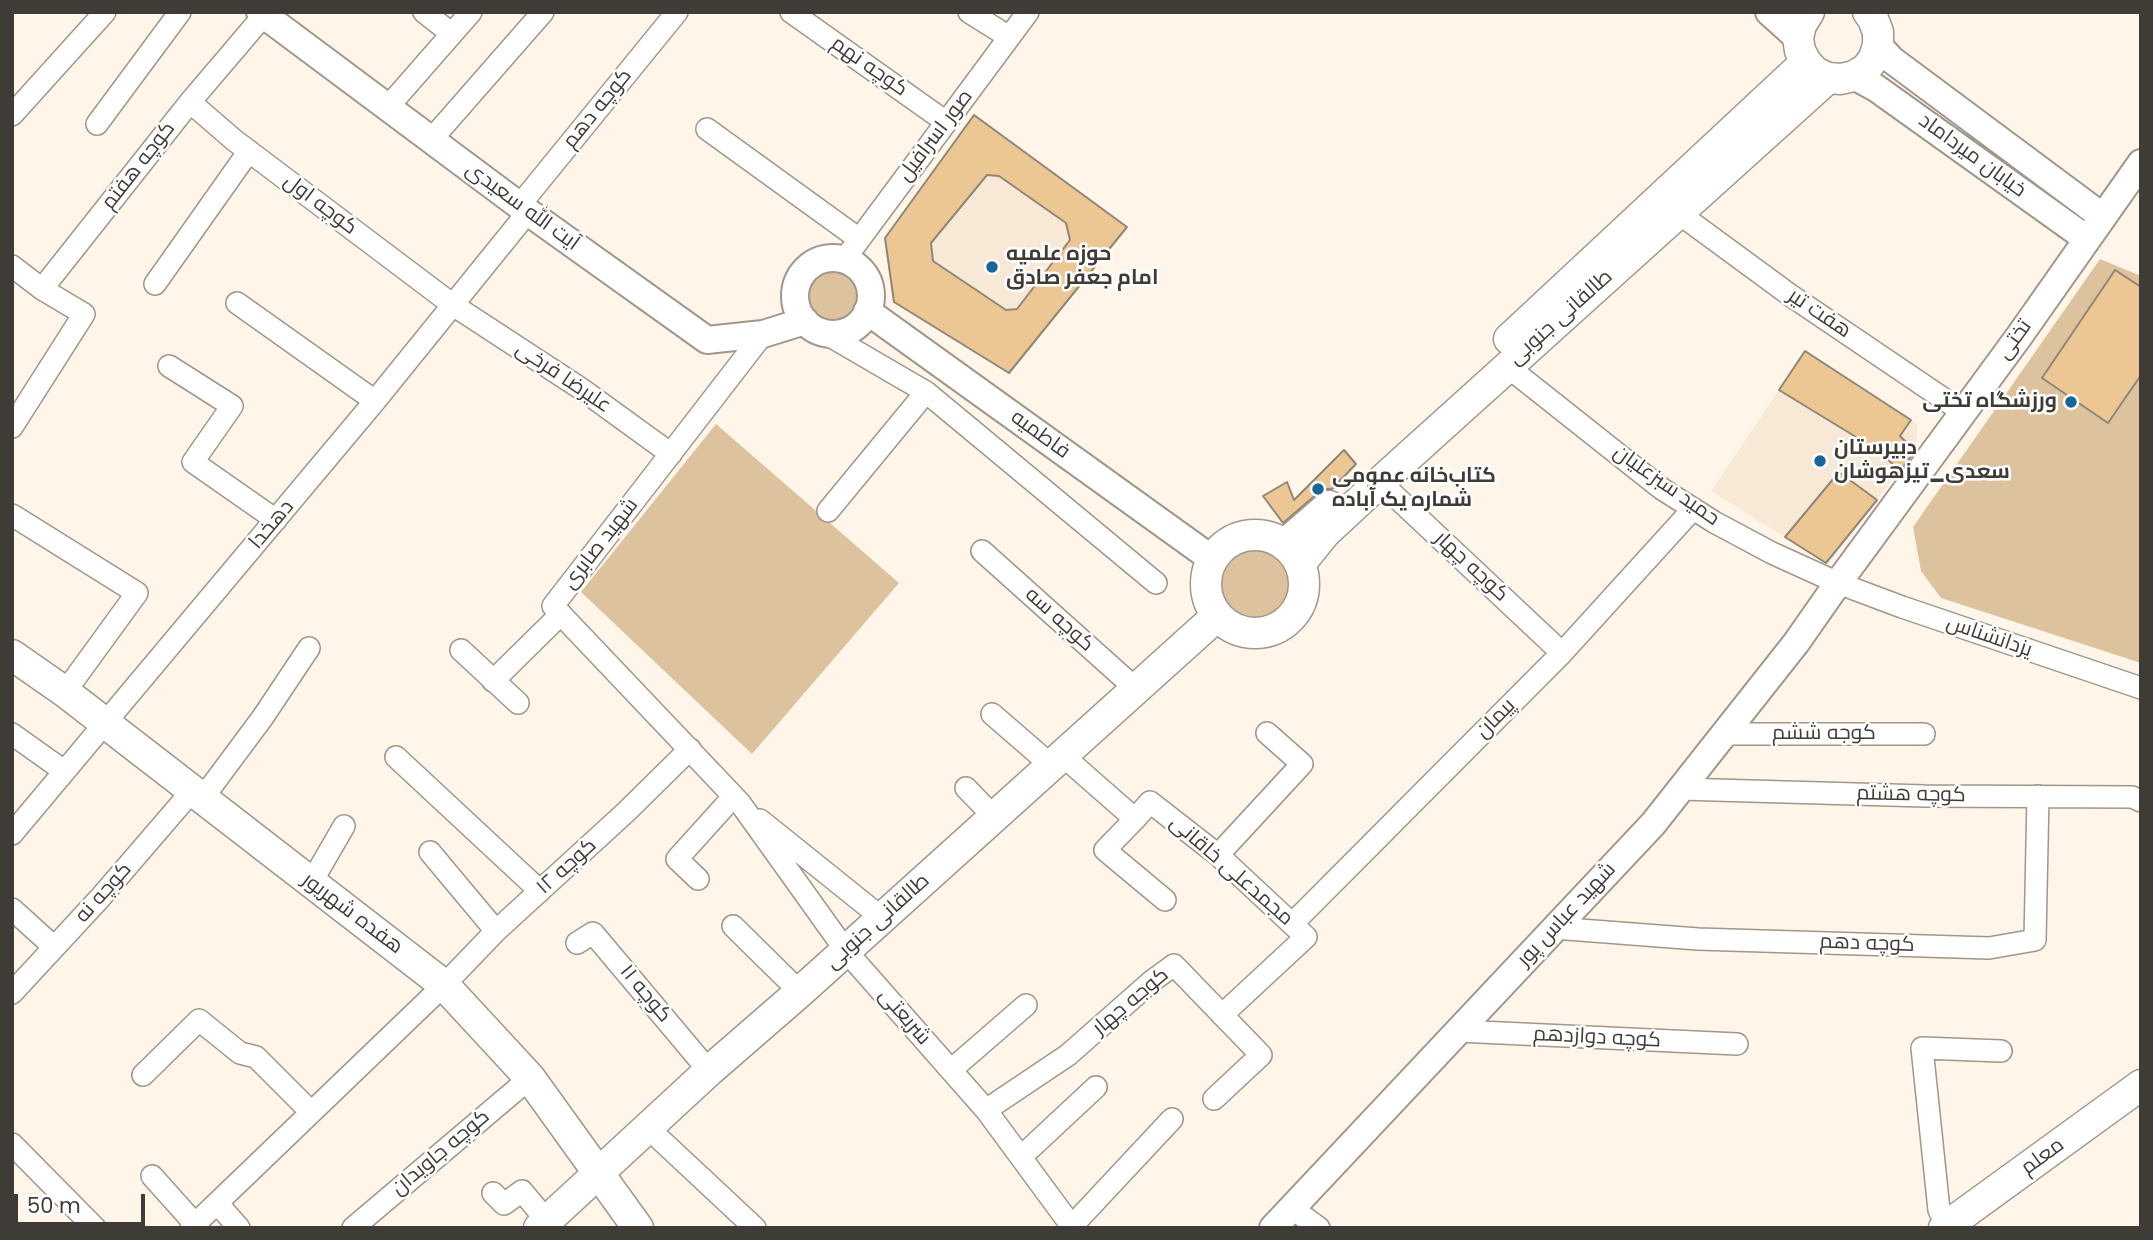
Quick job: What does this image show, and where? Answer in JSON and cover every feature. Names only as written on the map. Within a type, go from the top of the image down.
[{"type":"main road","points":[[1819,53],[1866,69],[1874,58],[1875,22]]},
{"type":"main road","name":"طالقانی جنوبی","points":[[1292,554],[1325,533],[1677,212],[1819,53]]},
{"type":"main road","name":"طالقانی جنوبی","points":[[1292,554],[1313,520],[1819,53]]},
{"type":"main road","points":[[1253,535],[1270,537],[1292,554],[1304,580],[1300,603],[1287,622],[1274,630],[1259,634],[1228,627],[1217,616],[1209,603],[1205,588],[1206,573],[1212,559],[1223,546],[1237,538],[1253,535]]},
{"type":"main road","name":"طالقانی جنوبی","points":[[543,1224],[709,1071],[995,818],[1217,616]]},
{"type":"main road","name":"هفده شهریور","points":[[12,654],[444,985],[530,1078],[638,1228]]},
{"type":"main road","name":"معلم","points":[[1946,1227],[2141,1085]]},
{"type":"street","points":[[12,115],[105,12]]},
{"type":"street","points":[[97,124],[180,12]]},
{"type":"street","points":[[424,12],[452,34]]},
{"type":"street","points":[[387,108],[471,12]]},
{"type":"street","points":[[430,140],[543,12]]},
{"type":"street","name":"کوچه دهم","points":[[524,209],[677,12]]},
{"type":"street","name":"کوچه نهم","points":[[791,12],[946,122]]},
{"type":"street","points":[[970,12],[1009,37]]},
{"type":"street","name":"صور اسرافیل","points":[[852,250],[1028,12]]},
{"type":"street","name":"خیابان میرداماد","points":[[1769,12],[1819,53],[1876,88],[2087,239]]},
{"type":"street","name":"آیت الله سعیدی","points":[[262,14],[524,209],[707,340],[813,327]]},
{"type":"street","name":"کوچه هفتم","points":[[42,289],[262,14]]},
{"type":"street","name":"خیابان میرداماد","points":[[1875,22],[1892,60],[2103,217]]},
{"type":"street","name":"کوچه اول","points":[[190,102],[249,151],[453,304]]},
{"type":"street","points":[[1951,141],[1969,118]]},
{"type":"street","points":[[707,129],[852,250],[855,266],[864,275],[869,286],[871,299],[867,311],[853,327],[833,334],[813,327],[798,311],[795,299],[801,275],[809,266],[820,260],[852,250]]},
{"type":"street","points":[[155,284],[249,151]]},
{"type":"street","name":"تختی","points":[[1838,583],[2141,163]]},
{"type":"street","name":"دهخدا","points":[[12,834],[375,401],[453,304],[524,209]]},
{"type":"street","name":"هفت تیر","points":[[1677,212],[1790,295],[1963,412]]},
{"type":"street","points":[[12,266],[42,289],[84,314],[12,428]]},
{"type":"street","points":[[237,303],[375,401]]},
{"type":"street","name":"علیرضا فرخی","points":[[453,304],[580,388],[671,454]]},
{"type":"street","name":"فاطمیه","points":[[867,311],[1212,559]]},
{"type":"street","name":"فاطمیه","points":[[813,327],[926,392],[1156,583]]},
{"type":"street","name":"شهید صابری","points":[[736,800],[553,606],[763,334]]},
{"type":"street","points":[[169,366],[232,406],[193,462],[276,520]]},
{"type":"street","name":"حمید سبزعلیان","points":[[1508,367],[1662,489],[1772,553],[1838,583]]},
{"type":"street","points":[[828,511],[926,392]]},
{"type":"street","name":"کوچه چهار","points":[[1380,482],[1562,653]]},
{"type":"street","name":"پیمان","points":[[1222,1015],[1562,653],[1693,509]]},
{"type":"street","points":[[12,515],[136,593],[65,692]]},
{"type":"street","name":"کوچه سه","points":[[982,551],[1136,689]]},
{"type":"street","name":"یزدانشناس","points":[[1838,583],[2141,688]]},
{"type":"street","name":"شهید عباس پور","points":[[1273,1228],[1653,824],[1796,643],[1838,583]]},
{"type":"street","points":[[493,681],[561,614]]},
{"type":"street","name":"کوچه نه","points":[[12,993],[197,795],[263,717],[309,648]]},
{"type":"street","points":[[461,650],[518,703]]},
{"type":"street","name":"مجمدعلی خاقانی","points":[[992,715],[1135,819],[1150,802],[1218,855],[1299,930]]},
{"type":"street","points":[[1218,855],[1302,764],[1267,733]]},
{"type":"street","points":[[12,734],[64,771]]},
{"type":"street","name":"کوجه ششم","points":[[1724,734],[1924,734]]},
{"type":"street","name":"کوچه ۱۲","points":[[193,1226],[444,985],[496,931],[626,812],[690,749]]},
{"type":"street","points":[[396,757],[540,891]]},
{"type":"street","points":[[966,788],[995,818]]},
{"type":"street","name":"کوچه هشتم","points":[[1680,789],[2132,797],[2141,801]]},
{"type":"street","name":"کوچه دهم","points":[[1554,928],[1698,939],[1989,948],[2035,940],[2038,796]]},
{"type":"street","points":[[698,879],[677,859],[736,800],[882,918]]},
{"type":"street","name":"شریعتی","points":[[736,800],[846,951],[986,1110],[1073,1227]]},
{"type":"street","points":[[1135,819],[1105,850],[1165,900]]},
{"type":"street","points":[[311,883],[344,826]]},
{"type":"street","points":[[430,852],[496,931]]},
{"type":"street","points":[[12,909],[54,947]]},
{"type":"street","points":[[733,926],[800,992]]},
{"type":"street","name":"کوچه ۱۱","points":[[577,943],[593,933],[709,1071]]},
{"type":"street","name":"کوجه چهار","points":[[986,1110],[1068,1055],[1174,965],[1261,1055],[1214,1099]]},
{"type":"street","points":[[951,1070],[1026,1005]]},
{"type":"street","points":[[143,1075],[199,1020],[240,1053],[256,1057],[311,1112]]},
{"type":"street","name":"کوچه دوازدهم","points":[[1458,1031],[1737,1044]]},
{"type":"street","points":[[1946,1227],[1939,1210],[1922,1048],[2001,1051]]},
{"type":"street","name":"کوچه جاویدان","points":[[353,1228],[530,1078]]},
{"type":"street","points":[[1021,1157],[1096,1087]]},
{"type":"street","points":[[1073,1227],[1172,1119]]},
{"type":"street","points":[[648,1128],[755,1228]]},
{"type":"street","points":[[15,1153],[95,1228]]},
{"type":"street","points":[[152,1176],[193,1226]]},
{"type":"street","points":[[493,1193],[504,1204],[522,1191],[543,1224]]},
{"type":"street","points":[[217,1203],[239,1228]]},
{"type":"street","points":[[1293,1209],[1319,1228]]},
{"type":"shaded area","name":"حوزه علمیه امام جعفر صادق","points":[[974,115],[1127,227],[1009,373],[894,302],[885,238]]},
{"type":"shaded area","name":"ورزشگاه تختی","points":[[2100,259],[2141,276],[2141,663],[1941,598],[1921,571],[1913,527]]},
{"type":"shaded area","points":[[833,268],[852,276],[860,295],[852,314],[833,322],[814,314],[806,295],[814,276]]},
{"type":"shaded area","name":"دبیرستان سعدی_تیزهوشان","points":[[1805,351],[1917,424],[1916,451],[1826,563],[1711,491]]},
{"type":"shaded area","points":[[716,424],[899,583],[752,754],[581,592]]},
{"type":"shaded area","points":[[1254,548],[1268,551],[1281,559],[1289,572],[1292,586],[1289,600],[1281,613],[1268,621],[1254,624],[1240,621],[1227,613],[1219,600],[1216,586],[1219,572],[1227,559],[1240,551]]},
{"type":"building","name":"حوزه علمیه امام جعفر صادق","points":[[974,115],[1127,227],[1009,373],[894,302],[885,238]],"holes":[[[987,175],[999,176],[1066,223],[1070,240],[1017,309],[1006,310],[933,261],[931,243]]]},
{"type":"building","points":[[2115,270],[2141,287],[2141,375],[2108,423],[2042,378]]},
{"type":"building","points":[[1805,351],[1911,420],[1900,436],[1915,451],[1900,471],[1856,437],[1779,390]]},
{"type":"building","name":"کتاب‌خانه عمومی شماره یک آباده","points":[[1344,450],[1356,464],[1332,489],[1318,493],[1283,523],[1263,496],[1287,482],[1294,500]]},
{"type":"building","points":[[1839,472],[1877,500],[1826,563],[1785,537]]},
{"type":"place","name":"حوزه علمیه امام جعفر صادق","points":[[992,267]]},
{"type":"place","name":"ورزشگاه تختی","points":[[2071,402]]},
{"type":"place","name":"دبیرستان سعدی_تیزهوشان","points":[[1820,461]]},
{"type":"place","name":"کتاب‌خانه عمومی شماره یک آباده","points":[[1318,489]]}]
